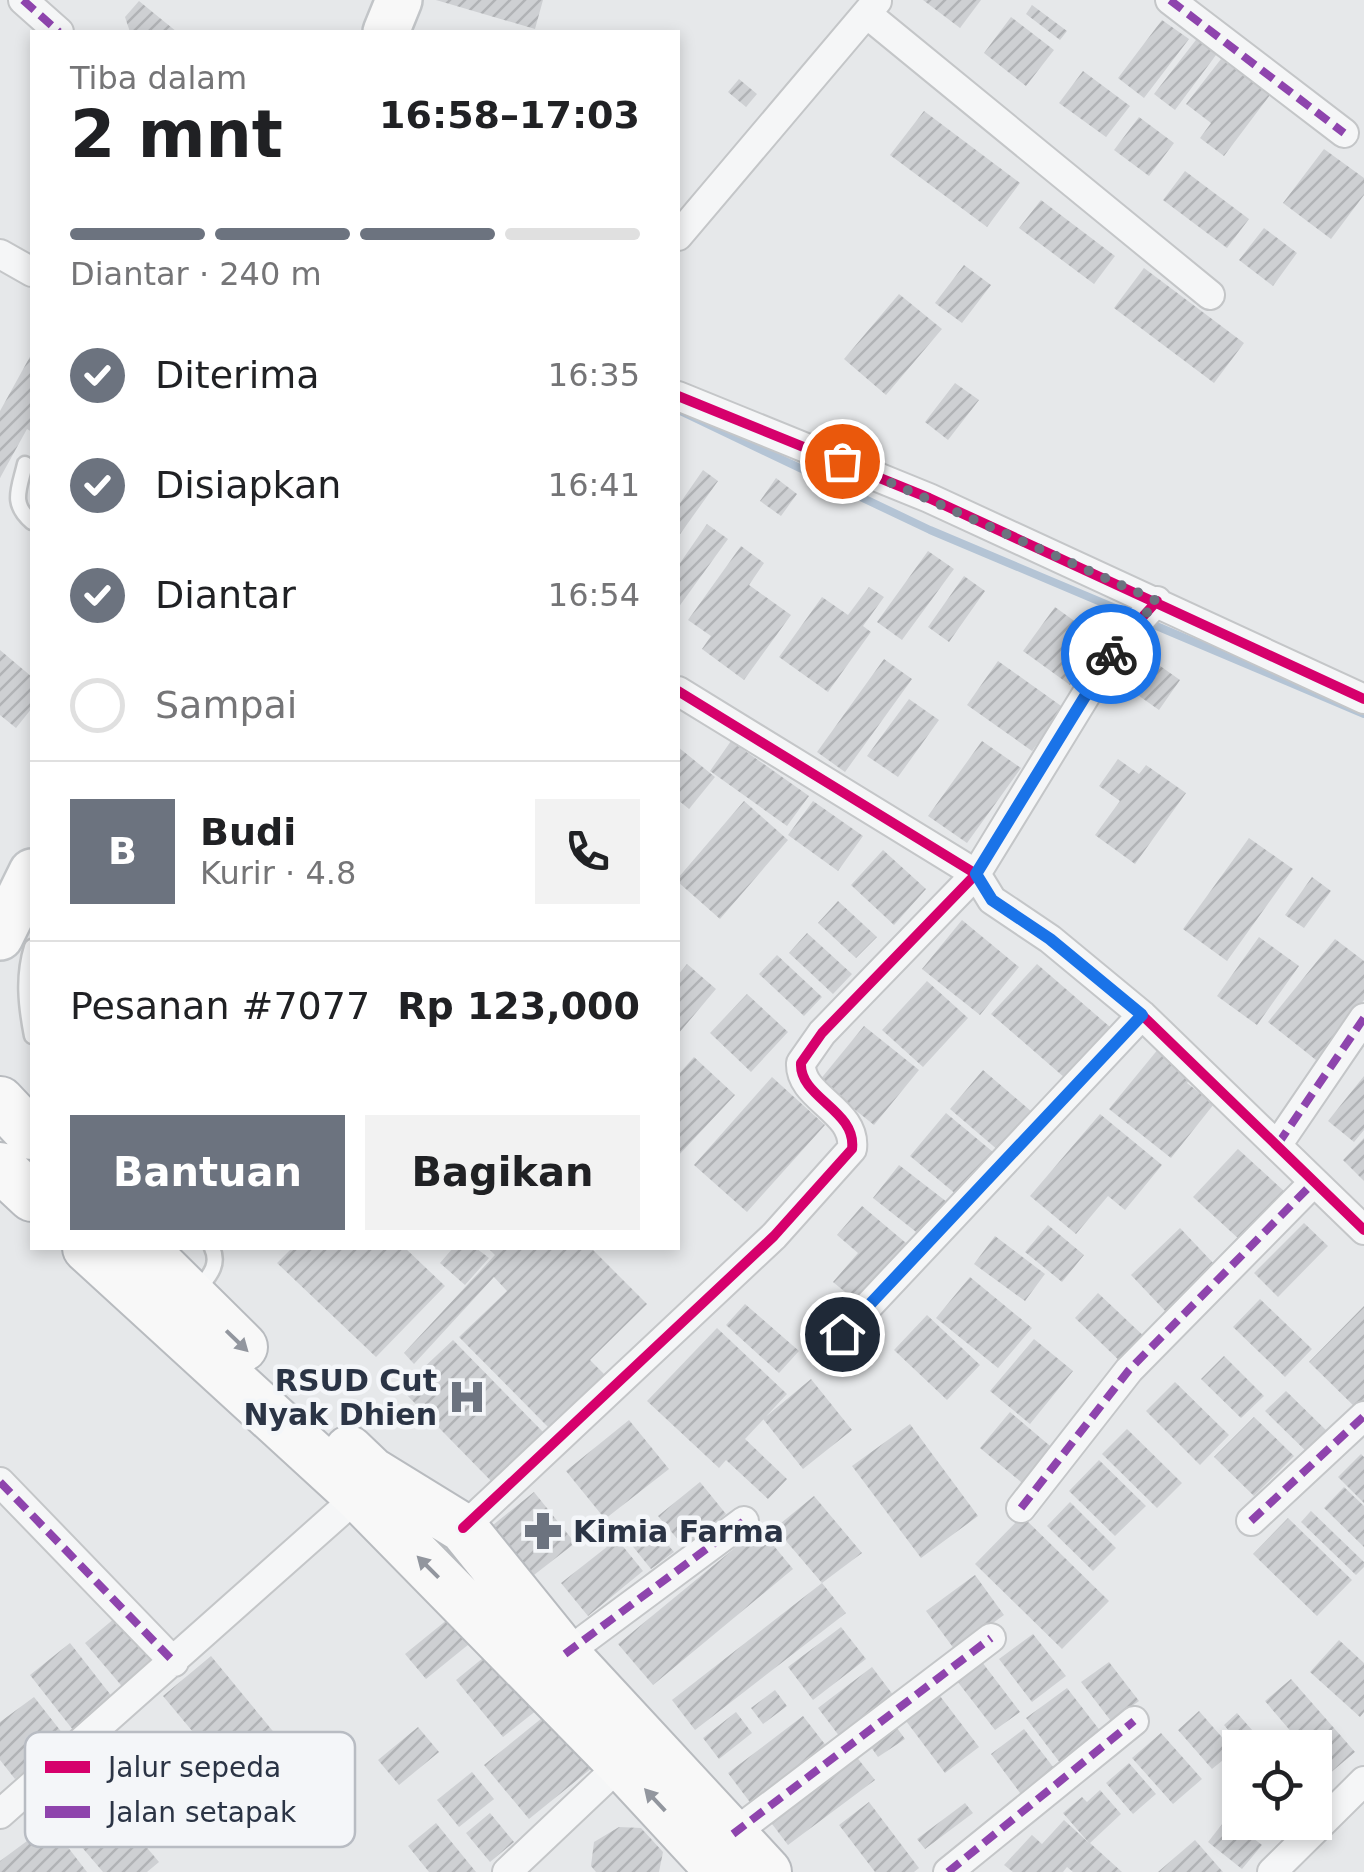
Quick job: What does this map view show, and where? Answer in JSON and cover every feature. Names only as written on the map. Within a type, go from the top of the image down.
[{"type":"highway","points":[[0,1101],[30,1133]]},
{"type":"highway","points":[[0,1167],[30,1195]]},
{"type":"highway","points":[[91,1250],[183,1313],[372,1472],[463,1528],[727,1853]]},
{"type":"highway","points":[[144,1250],[183,1313],[621,1764],[727,1853],[767,1872]]},
{"type":"main road","points":[[387,30],[399,0]]},
{"type":"main road","points":[[0,937],[30,876]]},
{"type":"street","points":[[23,0],[57,30]]},
{"type":"street","points":[[1170,0],[1344,133]]},
{"type":"street","points":[[680,234],[872,7],[1210,295]]},
{"type":"street","points":[[0,254],[30,271]]},
{"type":"street","points":[[680,397],[929,498],[1364,699]]},
{"type":"street","points":[[463,1528],[774,1236],[852,1149],[849,1126],[802,1076],[801,1062],[822,1034],[976,874],[1125,636],[1157,601]]},
{"type":"street","points":[[680,692],[976,874],[992,900],[1050,939],[1142,1015],[1364,1230]]},
{"type":"street","points":[[842,1334],[1142,1015]]},
{"type":"street","points":[[1278,1144],[1364,1018]]},
{"type":"street","points":[[1021,1508],[1129,1370],[1314,1182]]},
{"type":"street","points":[[1250,1521],[1364,1416]]},
{"type":"street","points":[[0,1482],[174,1662]]},
{"type":"street","points":[[94,1732],[358,1496]]},
{"type":"street","points":[[565,1654],[744,1521]]},
{"type":"street","points":[[727,1853],[992,1638]]},
{"type":"street","points":[[948,1872],[1134,1722]]},
{"type":"street","points":[[507,1872],[621,1764]]},
{"type":"street","points":[[1272,1872],[1364,1781]]},
{"type":"street","points":[[0,1814],[25,1792]]},
{"type":"lane","points":[[25,464],[17,496],[20,511],[30,520]]},
{"type":"lane","points":[[30,953],[26,967],[30,1026]]},
{"type":"lane","points":[[183,1313],[213,1270],[217,1258],[213,1250]]},
{"type":"building","points":[[436,0],[543,0],[535,29]]},
{"type":"building","points":[[923,0],[981,0],[960,28]]},
{"type":"building","points":[[139,1],[175,30],[129,30],[125,17]]},
{"type":"building","points":[[1032,5],[1067,31],[1060,40],[1026,14]]},
{"type":"building","points":[[1011,17],[1054,50],[1026,86],[984,53]]},
{"type":"building","points":[[1162,20],[1189,39],[1144,98],[1118,78]]},
{"type":"building","points":[[1199,36],[1219,51],[1175,110],[1154,94]]},
{"type":"building","points":[[1221,59],[1270,95],[1224,156],[1200,138],[1211,123],[1186,104]]},
{"type":"building","points":[[1083,71],[1130,106],[1106,137],[1059,103]]},
{"type":"building","points":[[739,79],[757,94],[746,107],[728,92]]},
{"type":"building","points":[[924,111],[1020,183],[987,227],[890,155]]},
{"type":"building","points":[[1139,117],[1174,143],[1149,176],[1114,150]]},
{"type":"building","points":[[1324,149],[1364,178],[1364,195],[1331,239],[1283,203]]},
{"type":"building","points":[[1185,171],[1249,219],[1227,248],[1163,200]]},
{"type":"building","points":[[1041,200],[1115,256],[1094,284],[1019,228]]},
{"type":"building","points":[[1264,228],[1297,253],[1273,286],[1239,260]]},
{"type":"building","points":[[964,265],[991,285],[962,323],[935,303]]},
{"type":"building","points":[[1144,268],[1244,343],[1214,383],[1114,308]]},
{"type":"building","points":[[899,294],[942,329],[886,395],[844,359]]},
{"type":"building","points":[[30,357],[30,431],[27,429],[0,478],[0,411]]},
{"type":"building","points":[[955,383],[979,400],[948,440],[925,422]]},
{"type":"building","points":[[703,470],[718,481],[680,534],[680,503]]},
{"type":"building","points":[[776,478],[797,494],[781,516],[760,501]]},
{"type":"building","points":[[707,524],[728,539],[680,605],[680,563]]},
{"type":"building","points":[[741,546],[764,563],[749,585],[791,615],[744,680],[702,649],[711,636],[688,620]]},
{"type":"building","points":[[928,551],[954,569],[902,640],[877,622]]},
{"type":"building","points":[[964,576],[985,591],[949,642],[928,627]]},
{"type":"building","points":[[869,587],[884,597],[863,626],[871,632],[828,692],[779,657],[822,597],[848,615]]},
{"type":"building","points":[[1055,607],[1102,641],[1070,685],[1023,651]]},
{"type":"building","points":[[0,650],[30,675],[30,710],[16,728],[0,715]]},
{"type":"building","points":[[1146,656],[1180,680],[1159,710],[1125,686]]},
{"type":"building","points":[[884,659],[912,679],[845,772],[817,752]]},
{"type":"building","points":[[998,661],[1064,708],[1032,751],[967,705]]},
{"type":"building","points":[[909,699],[939,720],[898,777],[867,756]]},
{"type":"building","points":[[731,741],[809,796],[787,826],[710,771]]},
{"type":"building","points":[[982,741],[1021,768],[967,843],[928,816]]},
{"type":"building","points":[[680,749],[715,777],[689,809],[680,802]]},
{"type":"building","points":[[1118,759],[1139,774],[1146,765],[1186,793],[1135,864],[1095,835],[1120,801],[1099,786]]},
{"type":"building","points":[[744,801],[788,840],[720,919],[680,884],[680,876]]},
{"type":"building","points":[[813,801],[863,836],[838,871],[788,835]]},
{"type":"building","points":[[1249,838],[1293,869],[1227,961],[1183,929]]},
{"type":"building","points":[[883,850],[926,889],[894,925],[851,885]]},
{"type":"building","points":[[1312,877],[1331,891],[1304,928],[1285,915]]},
{"type":"building","points":[[838,901],[877,937],[856,958],[818,923]]},
{"type":"building","points":[[962,920],[1019,967],[980,1015],[922,969]]},
{"type":"building","points":[[807,933],[852,974],[833,994],[789,953]]},
{"type":"building","points":[[1259,937],[1299,966],[1257,1025],[1217,996]]},
{"type":"building","points":[[1335,939],[1364,961],[1364,1000],[1316,1060],[1268,1022]]},
{"type":"building","points":[[777,955],[822,997],[804,1016],[759,974]]},
{"type":"building","points":[[687,964],[716,989],[680,1032],[680,973]]},
{"type":"building","points":[[1037,964],[1110,1027],[1065,1078],[991,1014]]},
{"type":"building","points":[[927,981],[968,1018],[923,1067],[882,1030]]},
{"type":"building","points":[[747,994],[788,1032],[751,1072],[710,1033]]},
{"type":"building","points":[[864,1026],[919,1070],[874,1125],[819,1081]]},
{"type":"building","points":[[1159,1048],[1193,1075],[1187,1083],[1214,1104],[1171,1158],[1109,1109]]},
{"type":"building","points":[[694,1057],[735,1095],[680,1154],[680,1073]]},
{"type":"building","points":[[983,1070],[1032,1112],[999,1151],[950,1109]]},
{"type":"building","points":[[1364,1076],[1364,1130],[1354,1142],[1328,1121]]},
{"type":"building","points":[[772,1077],[825,1125],[747,1212],[694,1165]]},
{"type":"building","points":[[946,1113],[993,1152],[957,1195],[910,1156]]},
{"type":"building","points":[[1100,1114],[1162,1165],[1125,1210],[1108,1196],[1076,1234],[1030,1196]]},
{"type":"building","points":[[1364,1138],[1364,1181],[1343,1160]]},
{"type":"building","points":[[1238,1149],[1285,1192],[1240,1240],[1193,1197]]},
{"type":"building","points":[[899,1165],[947,1202],[920,1235],[873,1198]]},
{"type":"building","points":[[862,1206],[906,1243],[856,1301],[833,1282],[858,1253],[837,1235]]},
{"type":"building","points":[[1304,1223],[1328,1246],[1278,1297],[1254,1273]]},
{"type":"building","points":[[1048,1225],[1084,1255],[1062,1282],[1025,1252]]},
{"type":"building","points":[[1180,1228],[1216,1266],[1167,1313],[1131,1275]]},
{"type":"building","points":[[995,1236],[1045,1274],[1025,1301],[974,1264]]},
{"type":"building","points":[[290,1250],[407,1250],[445,1286],[376,1357],[277,1263]]},
{"type":"building","points":[[451,1250],[479,1250],[489,1258],[465,1285],[440,1263]]},
{"type":"building","points":[[490,1250],[593,1250],[647,1304],[590,1360],[605,1375],[549,1428],[459,1337],[507,1291],[494,1277],[414,1364],[404,1353],[495,1255]]},
{"type":"building","points":[[970,1277],[1032,1328],[998,1368],[936,1318]]},
{"type":"building","points":[[1098,1293],[1149,1341],[1125,1366],[1075,1318]]},
{"type":"building","points":[[1260,1299],[1312,1349],[1285,1377],[1233,1327]]},
{"type":"building","points":[[745,1304],[799,1351],[779,1373],[726,1325]]},
{"type":"building","points":[[1364,1306],[1364,1406],[1359,1411],[1309,1362]]},
{"type":"building","points":[[927,1315],[980,1365],[947,1400],[894,1350]]},
{"type":"building","points":[[717,1328],[787,1394],[745,1439],[787,1479],[768,1499],[726,1460],[719,1468],[647,1401]]},
{"type":"building","points":[[1034,1339],[1073,1371],[1030,1424],[990,1391]]},
{"type":"building","points":[[453,1340],[543,1432],[492,1482],[401,1389]]},
{"type":"building","points":[[1224,1356],[1264,1396],[1241,1418],[1201,1379]]},
{"type":"building","points":[[811,1379],[852,1430],[803,1469],[763,1419]]},
{"type":"building","points":[[1175,1382],[1229,1435],[1200,1465],[1146,1411]]},
{"type":"building","points":[[1286,1391],[1329,1433],[1309,1454],[1265,1411]]},
{"type":"building","points":[[1010,1412],[1056,1451],[1027,1487],[980,1448]]},
{"type":"building","points":[[1254,1417],[1294,1456],[1254,1496],[1214,1457]]},
{"type":"building","points":[[629,1420],[669,1469],[605,1519],[566,1471]]},
{"type":"building","points":[[910,1424],[978,1516],[921,1558],[852,1466]]},
{"type":"building","points":[[1127,1429],[1182,1483],[1157,1508],[1102,1454]]},
{"type":"building","points":[[1361,1454],[1364,1457],[1364,1503],[1338,1477]]},
{"type":"building","points":[[1099,1460],[1146,1506],[1115,1536],[1069,1491]]},
{"type":"building","points":[[700,1482],[726,1514],[685,1548],[658,1516]]},
{"type":"building","points":[[1344,1487],[1364,1506],[1364,1547],[1324,1508]]},
{"type":"building","points":[[534,1492],[575,1543],[534,1575],[493,1525]]},
{"type":"building","points":[[814,1496],[862,1553],[822,1583],[775,1528]]},
{"type":"building","points":[[1070,1502],[1116,1548],[1093,1571],[1047,1526]]},
{"type":"building","points":[[1311,1511],[1364,1562],[1356,1575],[1301,1522]]},
{"type":"building","points":[[1022,1516],[1109,1601],[1062,1649],[975,1564]]},
{"type":"building","points":[[1288,1518],[1352,1580],[1317,1616],[1253,1554]]},
{"type":"building","points":[[648,1521],[674,1552],[651,1569],[626,1538]]},
{"type":"building","points":[[759,1528],[793,1569],[653,1685],[618,1644]]},
{"type":"building","points":[[617,1539],[643,1571],[588,1616],[561,1583]]},
{"type":"building","points":[[975,1575],[1004,1615],[955,1650],[926,1611]]},
{"type":"building","points":[[822,1583],[846,1613],[695,1730],[672,1700]]},
{"type":"building","points":[[121,1613],[161,1661],[126,1691],[85,1643]]},
{"type":"building","points":[[453,1615],[474,1640],[426,1679],[405,1654]]},
{"type":"building","points":[[841,1627],[866,1659],[813,1700],[788,1667]]},
{"type":"building","points":[[1033,1634],[1066,1676],[1032,1702],[999,1659]]},
{"type":"building","points":[[1339,1640],[1364,1663],[1364,1712],[1360,1717],[1310,1672]]},
{"type":"building","points":[[70,1643],[117,1703],[81,1732],[75,1732],[30,1675]]},
{"type":"building","points":[[494,1649],[542,1706],[503,1737],[456,1680]]},
{"type":"building","points":[[211,1656],[274,1732],[193,1732],[163,1696]]},
{"type":"building","points":[[982,1662],[1020,1712],[995,1730],[957,1681]]},
{"type":"building","points":[[1109,1662],[1139,1701],[1111,1721],[1081,1682]]},
{"type":"building","points":[[872,1667],[897,1700],[843,1741],[818,1708]]},
{"type":"building","points":[[1291,1679],[1355,1752],[1332,1771],[1332,1730],[1290,1730],[1265,1701]]},
{"type":"building","points":[[1067,1688],[1105,1737],[1064,1768],[1026,1718]]},
{"type":"building","points":[[775,1690],[787,1706],[763,1724],[751,1708]]},
{"type":"building","points":[[940,1696],[979,1747],[945,1773],[906,1721]]},
{"type":"building","points":[[34,1697],[62,1732],[25,1732],[25,1771],[15,1779],[0,1760],[0,1722]]},
{"type":"building","points":[[1199,1711],[1222,1737],[1222,1761],[1212,1769],[1178,1730]]},
{"type":"building","points":[[736,1712],[752,1733],[719,1759],[703,1738]]},
{"type":"building","points":[[1237,1713],[1252,1730],[1228,1730],[1224,1725]]},
{"type":"building","points":[[547,1714],[592,1768],[529,1819],[484,1765]]},
{"type":"building","points":[[803,1716],[831,1752],[755,1809],[728,1773]]},
{"type":"building","points":[[418,1727],[439,1752],[399,1785],[378,1760]]},
{"type":"building","points":[[897,1728],[905,1739],[878,1757],[871,1747]]},
{"type":"building","points":[[1024,1729],[1060,1776],[1026,1801],[991,1754]]},
{"type":"building","points":[[1161,1733],[1202,1779],[1173,1804],[1132,1758]]},
{"type":"building","points":[[855,1755],[875,1780],[788,1845],[769,1820]]},
{"type":"building","points":[[1129,1763],[1156,1794],[1133,1814],[1106,1783]]},
{"type":"building","points":[[472,1772],[494,1799],[459,1827],[437,1800]]},
{"type":"building","points":[[1100,1790],[1121,1814],[1090,1843],[1122,1872],[1073,1872],[1067,1867],[1063,1872],[1013,1872],[1004,1865],[1032,1835],[1042,1844],[1064,1820],[1089,1843],[1063,1813],[1082,1797],[1087,1802]]},
{"type":"building","points":[[869,1802],[919,1868],[914,1872],[875,1872],[839,1825]]},
{"type":"building","points":[[965,1803],[973,1813],[925,1849],[917,1839]]},
{"type":"building","points":[[490,1813],[514,1842],[490,1862],[466,1833]]},
{"type":"building","points":[[436,1823],[476,1872],[429,1872],[408,1846]]},
{"type":"building","points":[[1222,1824],[1222,1840],[1256,1840],[1262,1845],[1242,1869],[1208,1842]]},
{"type":"building","points":[[619,1827],[641,1828],[663,1852],[659,1872],[596,1872],[591,1866],[594,1842]]},
{"type":"building","points":[[1195,1840],[1223,1872],[1158,1872]]},
{"type":"building","points":[[25,1842],[25,1847],[68,1847],[87,1872],[0,1872],[0,1861]]},
{"type":"building","points":[[82,1847],[146,1847],[159,1862],[147,1872],[103,1872]]},
{"type":"waterway","points":[[680,411],[930,530],[1134,616]]},
{"type":"waterway","points":[[1147,622],[1364,714]]},
{"type":"marked path","points":[[23,0],[57,30]]},
{"type":"marked path","points":[[1170,0],[1344,133]]},
{"type":"marked path","points":[[842,1334],[1142,1015]]},
{"type":"marked path","points":[[1278,1144],[1364,1018]]},
{"type":"marked path","points":[[1021,1508],[1129,1370],[1314,1182]]},
{"type":"marked path","points":[[1251,1521],[1364,1416]]},
{"type":"marked path","points":[[0,1482],[174,1662]]},
{"type":"marked path","points":[[565,1654],[744,1521]]},
{"type":"marked path","points":[[733,1834],[991,1638]]},
{"type":"marked path","points":[[948,1872],[1134,1721]]},
{"type":"cycle path","points":[[680,397],[929,498],[1364,699]]},
{"type":"cycle path","points":[[463,1528],[774,1236],[852,1149],[846,1124],[809,1086],[801,1063],[822,1033],[976,874],[1116,646],[1157,601]]},
{"type":"cycle path","points":[[680,692],[976,874],[992,900],[1050,939],[1142,1015],[1364,1230]]},
{"type":"way so far","points":[[842,461],[1157,601],[1111,654]]},
{"type":"place","name":"RSUD Cut Nyak Dhien","points":[[467,1397]]},
{"type":"place","name":"Kimia Farma","points":[[543,1531]]},
{"type":"route","points":[[842,1334],[1142,1015],[1050,939],[992,900],[976,874],[1111,654]]}]
